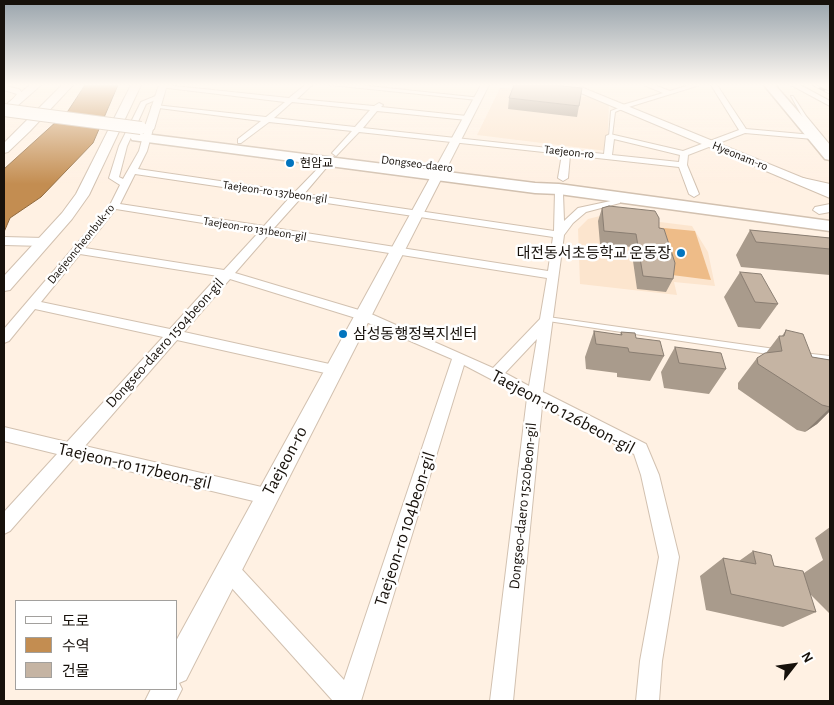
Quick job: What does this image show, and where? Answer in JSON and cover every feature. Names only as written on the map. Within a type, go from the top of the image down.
[{"type":"main road","name":"Dongseo-daero","points":[[4,118],[144,133],[534,183],[569,190],[830,226]]},
{"type":"main road","points":[[4,149],[37,118]]},
{"type":"main road","name":"Dongseo-daero","points":[[62,118],[144,133],[241,141],[332,157]]},
{"type":"main road","points":[[4,286],[67,216],[93,176],[120,118]]},
{"type":"main road","name":"Hyeonam-ro","points":[[646,118],[829,192]]},
{"type":"main road","points":[[798,118],[830,156]]},
{"type":"main road","points":[[815,118],[830,136]]},
{"type":"main road","name":"Dongseo-daero","points":[[534,183],[557,184],[719,204],[828,212]]},
{"type":"main road","points":[[534,183],[694,194],[828,212]]},
{"type":"main road","points":[[561,186],[618,201],[830,237]]},
{"type":"main road","points":[[774,226],[830,242]]},
{"type":"street","points":[[126,184],[114,178],[123,146],[136,118]]},
{"type":"street","name":"Daejeoncheonbuk-ro","points":[[4,338],[114,206],[143,151],[144,133],[150,118]]},
{"type":"street","points":[[260,118],[455,140]]},
{"type":"street","name":"Dongseo-daero 1504beon-gil","points":[[4,525],[296,195],[368,118]]},
{"type":"street","name":"Taejeon-ro","points":[[178,666],[467,118]]},
{"type":"street","points":[[735,118],[744,131]]},
{"type":"street","points":[[241,141],[267,119]]},
{"type":"street","points":[[608,157],[610,136],[684,154],[744,131],[813,137]]},
{"type":"street","name":"Taejeon-ro","points":[[455,140],[683,165]]},
{"type":"street","points":[[561,186],[566,152]]},
{"type":"street","points":[[684,154],[683,165],[694,194]]},
{"type":"street","name":"Taejeon-ro 137beon-gil","points":[[133,171],[417,213]]},
{"type":"street","name":"Dongseo-daero 1520beon-gil","points":[[501,701],[535,396],[548,319],[552,276],[559,235],[561,186]]},
{"type":"street","points":[[417,213],[559,235],[569,220],[582,210],[618,201]]},
{"type":"street","name":"Taejeon-ro 131beon-gil","points":[[114,206],[396,252]]},
{"type":"street","points":[[4,241],[44,242]]},
{"type":"street","name":"Taejeon-ro 126beon-gil","points":[[77,250],[226,274],[364,316],[460,357],[640,449],[650,475],[670,557],[651,661],[648,701]]},
{"type":"street","points":[[396,252],[552,276]]},
{"type":"street","points":[[32,304],[334,370]]},
{"type":"street","points":[[495,375],[548,319]]},
{"type":"street","name":"Taejeon-ro 104beon-gil","points":[[349,701],[460,357]]},
{"type":"street","name":"Taejeon-ro 117beon-gil","points":[[4,434],[266,496]]},
{"type":"street","points":[[228,569],[349,701]]},
{"type":"street","points":[[160,701],[166,690]]},
{"type":"lane","points":[[610,136],[612,118]]},
{"type":"lane","points":[[806,118],[830,147]]},
{"type":"lane","points":[[548,319],[783,353]]},
{"type":"lane","points":[[792,354],[830,359]]},
{"type":"shaded area","points":[[485,118],[608,118],[607,151],[477,135]]},
{"type":"shaded area","points":[[604,215],[692,226],[708,252],[715,286],[674,282],[677,295],[580,284],[578,229],[588,219]]},
{"type":"shaded area","name":"대전동서초등학교 운동장","points":[[653,227],[695,231],[711,280],[664,274]]},
{"type":"water","points":[[60,118],[104,118],[93,143],[41,197],[10,218],[4,232],[4,169]]},
{"type":"building","points":[[609,206],[655,211],[659,218],[659,228],[664,229],[675,263],[673,279],[643,276],[636,234],[604,231],[602,208]]},
{"type":"building","points":[[750,230],[830,238],[830,249],[756,242]]},
{"type":"building","points":[[740,272],[761,274],[778,304],[755,302]]},
{"type":"building","points":[[786,330],[803,334],[812,357],[830,360],[830,407],[822,405],[758,364],[757,358],[765,353],[782,351],[779,336],[784,336]]},
{"type":"building","points":[[594,331],[622,335],[621,332],[635,333],[636,338],[660,341],[664,356],[629,352],[628,348],[596,344]]},
{"type":"building","points":[[675,347],[721,353],[726,369],[679,363]]},
{"type":"building","points":[[753,551],[771,555],[774,566],[803,571],[816,612],[731,594],[723,558],[756,564]]},
{"type":"place","name":"현암교","points":[[290,163]]},
{"type":"place","name":"대전동서초등학교 운동장","points":[[681,253]]},
{"type":"place","name":"삼성동행정복지센터","points":[[343,334]]}]
